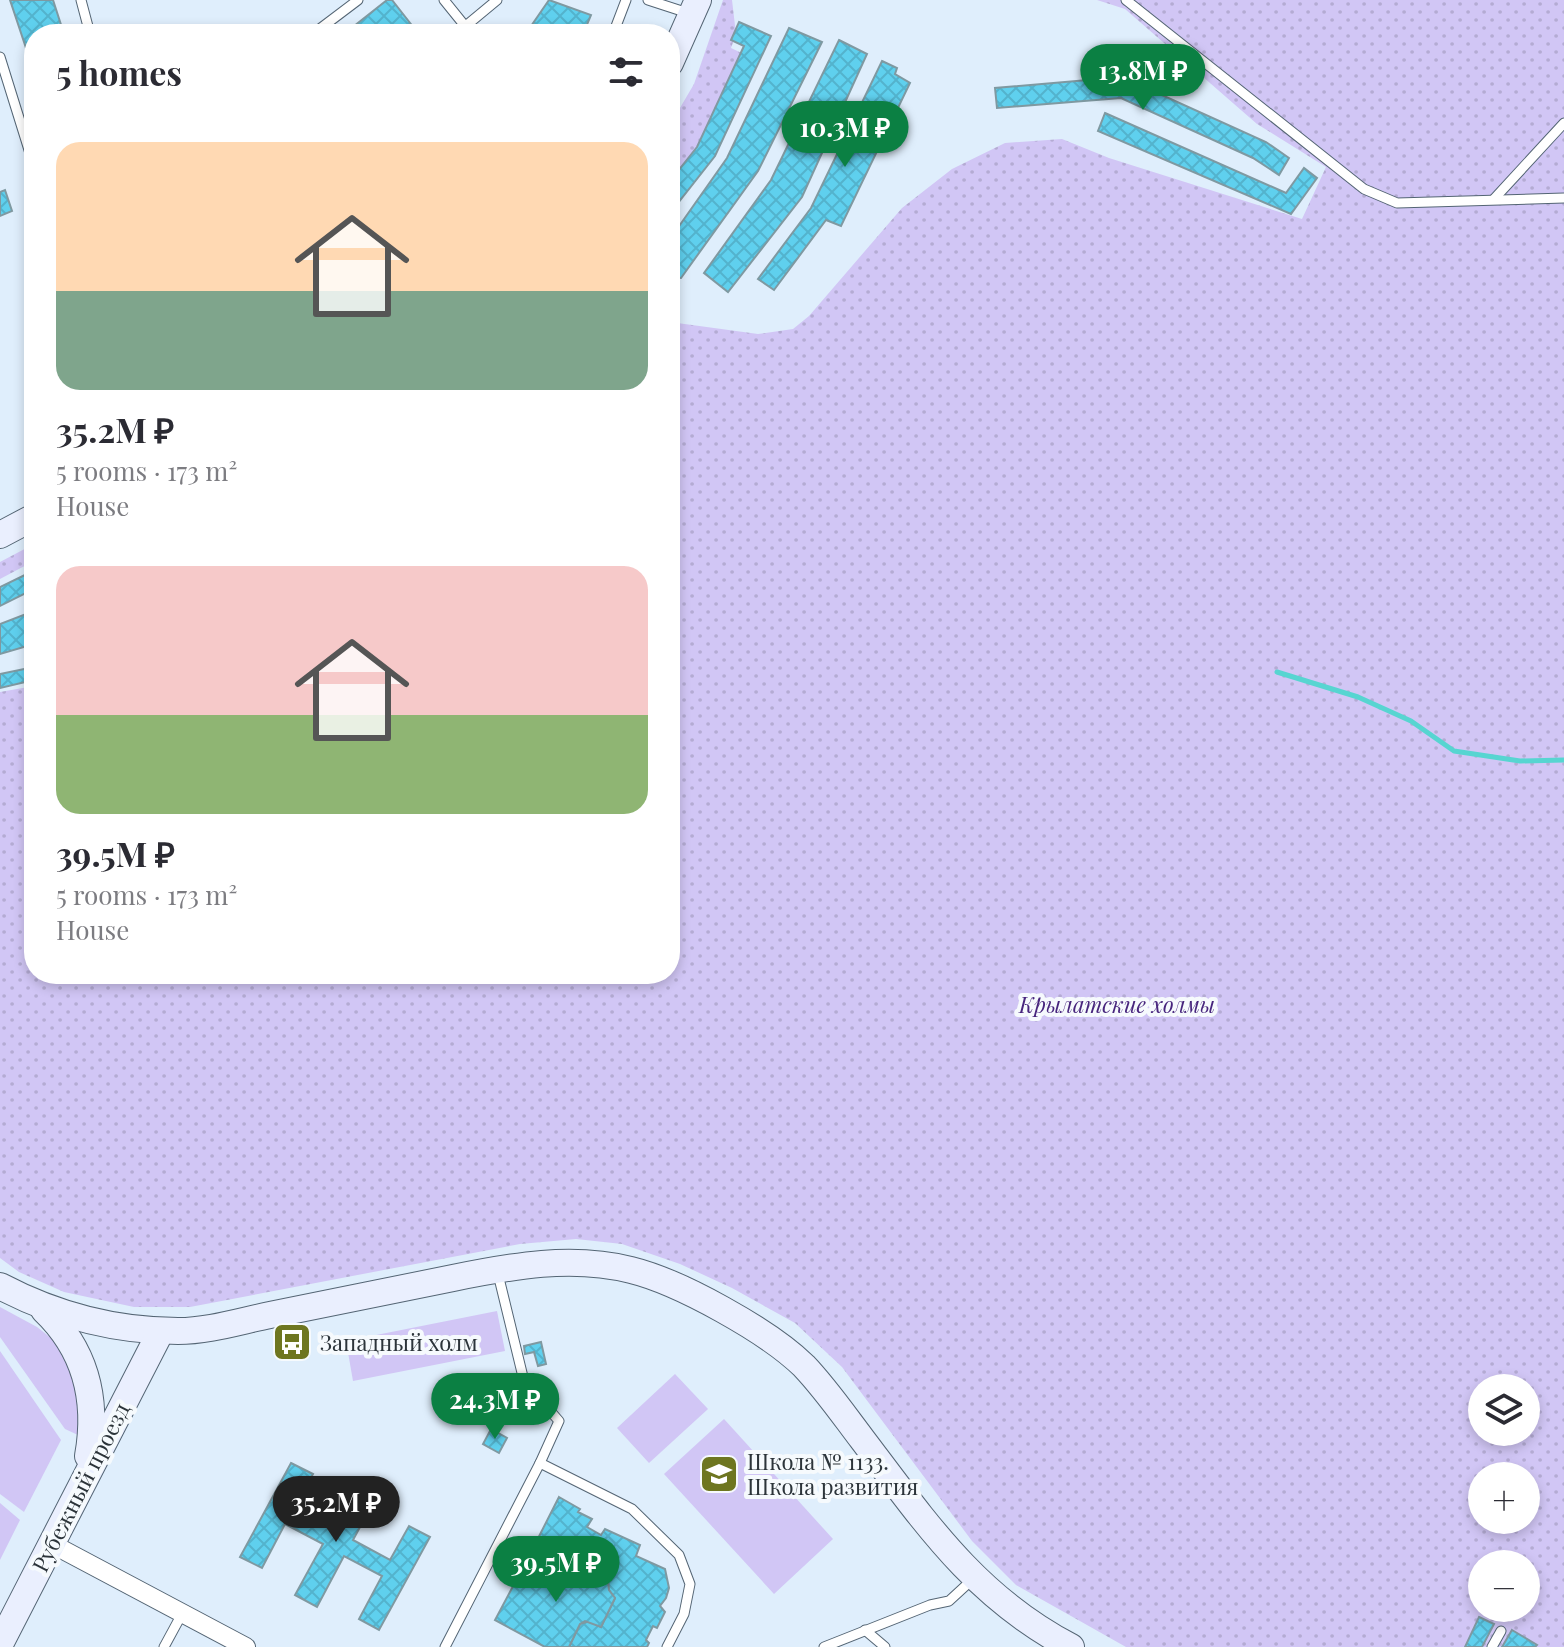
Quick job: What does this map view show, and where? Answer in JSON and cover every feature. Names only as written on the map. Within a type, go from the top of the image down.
[{"type":"street","points":[[680,41],[695,7]]},
{"type":"street","points":[[0,535],[24,522]]},
{"type":"street","points":[[0,1286],[41,1307],[91,1322],[161,1331],[203,1329],[545,1263],[588,1263],[633,1270],[721,1310],[778,1344],[825,1390],[940,1541],[974,1578],[1021,1617],[1071,1647]]},
{"type":"street","points":[[41,1307],[59,1324],[70,1341],[89,1385],[92,1424],[84,1479]]},
{"type":"street","name":"Рубежный проезд","points":[[0,1644],[161,1331]]},
{"type":"street","points":[[52,1544],[246,1647]]},
{"type":"lane","points":[[81,0],[87,24]]},
{"type":"lane","points":[[326,24],[358,0]]},
{"type":"lane","points":[[444,0],[463,24]]},
{"type":"lane","points":[[467,24],[497,0]]},
{"type":"lane","points":[[617,24],[626,0]]},
{"type":"lane","points":[[648,0],[695,7]]},
{"type":"lane","points":[[1126,0],[1364,189],[1397,203],[1564,198]]},
{"type":"lane","points":[[0,57],[24,134]]},
{"type":"lane","points":[[1494,199],[1564,123]]},
{"type":"lane","points":[[445,1647],[559,1421],[524,1381],[497,1270]]},
{"type":"lane","points":[[540,1463],[632,1509],[679,1555],[690,1584],[684,1614],[667,1647]]},
{"type":"lane","points":[[824,1647],[930,1605],[949,1601],[974,1578]]},
{"type":"lane","points":[[164,1647],[183,1612]]},
{"type":"lane","points":[[865,1630],[885,1647]]},
{"type":"lane","points":[[1492,1647],[1501,1631]]},
{"type":"green space","points":[[723,0],[732,0],[736,34],[731,48],[748,56],[697,155],[680,179],[680,108],[694,84]]},
{"type":"green space","name":"Крылатские холмы","points":[[1097,0],[1564,0],[1564,1647],[1126,1647],[1016,1585],[972,1541],[842,1367],[795,1323],[680,1264],[622,1244],[576,1239],[520,1244],[190,1307],[134,1307],[64,1292],[19,1272],[0,1258],[0,692],[24,688],[24,984],[680,984],[680,323],[758,334],[793,329],[809,316],[902,208],[952,169],[1005,143],[1062,139],[1109,158],[1302,219],[1326,167],[1257,124],[1125,9]]},
{"type":"green space","points":[[24,549],[24,566],[0,579],[0,562]]},
{"type":"green space","points":[[0,1307],[37,1327],[56,1342],[82,1377],[78,1435],[65,1429],[0,1337]]},
{"type":"green space","points":[[497,1311],[505,1351],[353,1381],[346,1341]]},
{"type":"green space","points":[[0,1351],[61,1440],[24,1512],[0,1494]]},
{"type":"green space","points":[[675,1374],[708,1409],[649,1463],[617,1428]]},
{"type":"green space","points":[[724,1419],[833,1539],[774,1594],[664,1474]]},
{"type":"green space","points":[[0,1503],[20,1520],[0,1560]]},
{"type":"building","points":[[10,0],[53,0],[61,24],[24,24],[24,42]]},
{"type":"building","points":[[387,0],[392,0],[411,24],[357,24]]},
{"type":"building","points":[[549,0],[591,15],[587,24],[532,24]]},
{"type":"building","points":[[739,22],[771,36],[715,156],[680,200],[680,168],[697,147],[744,46],[731,40]]},
{"type":"building","points":[[789,28],[822,42],[758,171],[680,278],[680,225],[727,158]]},
{"type":"building","points":[[839,40],[867,54],[802,197],[728,292],[704,273],[771,180]]},
{"type":"building","points":[[882,61],[897,68],[895,74],[910,83],[841,226],[826,220],[774,290],[758,279],[811,208]]},
{"type":"building","points":[[1122,77],[1266,142],[1289,158],[1279,175],[1253,158],[1121,98],[997,108],[995,88]]},
{"type":"building","points":[[1105,113],[1286,193],[1304,168],[1317,178],[1291,214],[1098,131]]},
{"type":"building","points":[[5,190],[12,211],[0,216],[0,192]]},
{"type":"building","points":[[24,575],[24,594],[0,606],[0,587]]},
{"type":"building","points":[[24,615],[24,647],[0,654],[0,624]]},
{"type":"building","points":[[24,669],[24,682],[0,688],[0,674]]},
{"type":"building","points":[[541,1342],[546,1364],[538,1366],[534,1352],[525,1354],[524,1346]]},
{"type":"building","points":[[491,1429],[507,1438],[499,1453],[483,1444]]},
{"type":"building","points":[[291,1463],[313,1474],[294,1508],[332,1528],[359,1478],[380,1490],[353,1540],[390,1560],[409,1526],[430,1537],[379,1630],[359,1619],[382,1576],[344,1556],[317,1607],[295,1595],[323,1544],[285,1524],[262,1568],[240,1557]]},
{"type":"building","points":[[559,1497],[592,1519],[587,1527],[601,1535],[605,1529],[640,1545],[636,1556],[665,1569],[669,1588],[660,1606],[665,1612],[657,1628],[653,1626],[646,1640],[649,1643],[647,1647],[569,1647],[580,1624],[590,1621],[601,1627],[615,1598],[609,1590],[607,1575],[580,1562],[574,1574],[562,1577],[527,1560]]},
{"type":"building","points":[[527,1560],[562,1577],[574,1574],[580,1562],[607,1575],[609,1590],[615,1598],[601,1627],[585,1621],[580,1624],[569,1647],[545,1647],[495,1620]]},
{"type":"building","points":[[1477,1622],[1494,1624],[1482,1647],[1465,1647]]},
{"type":"building","points":[[1512,1630],[1537,1645],[1502,1647]]},
{"type":"waterway","points":[[1277,672],[1358,697],[1411,721],[1454,751],[1520,761],[1564,760]]},
{"type":"place","name":"Западный холм","points":[[292,1342]]},
{"type":"place","name":"Школа № 1133. Школа развития","points":[[719,1474]]}]
